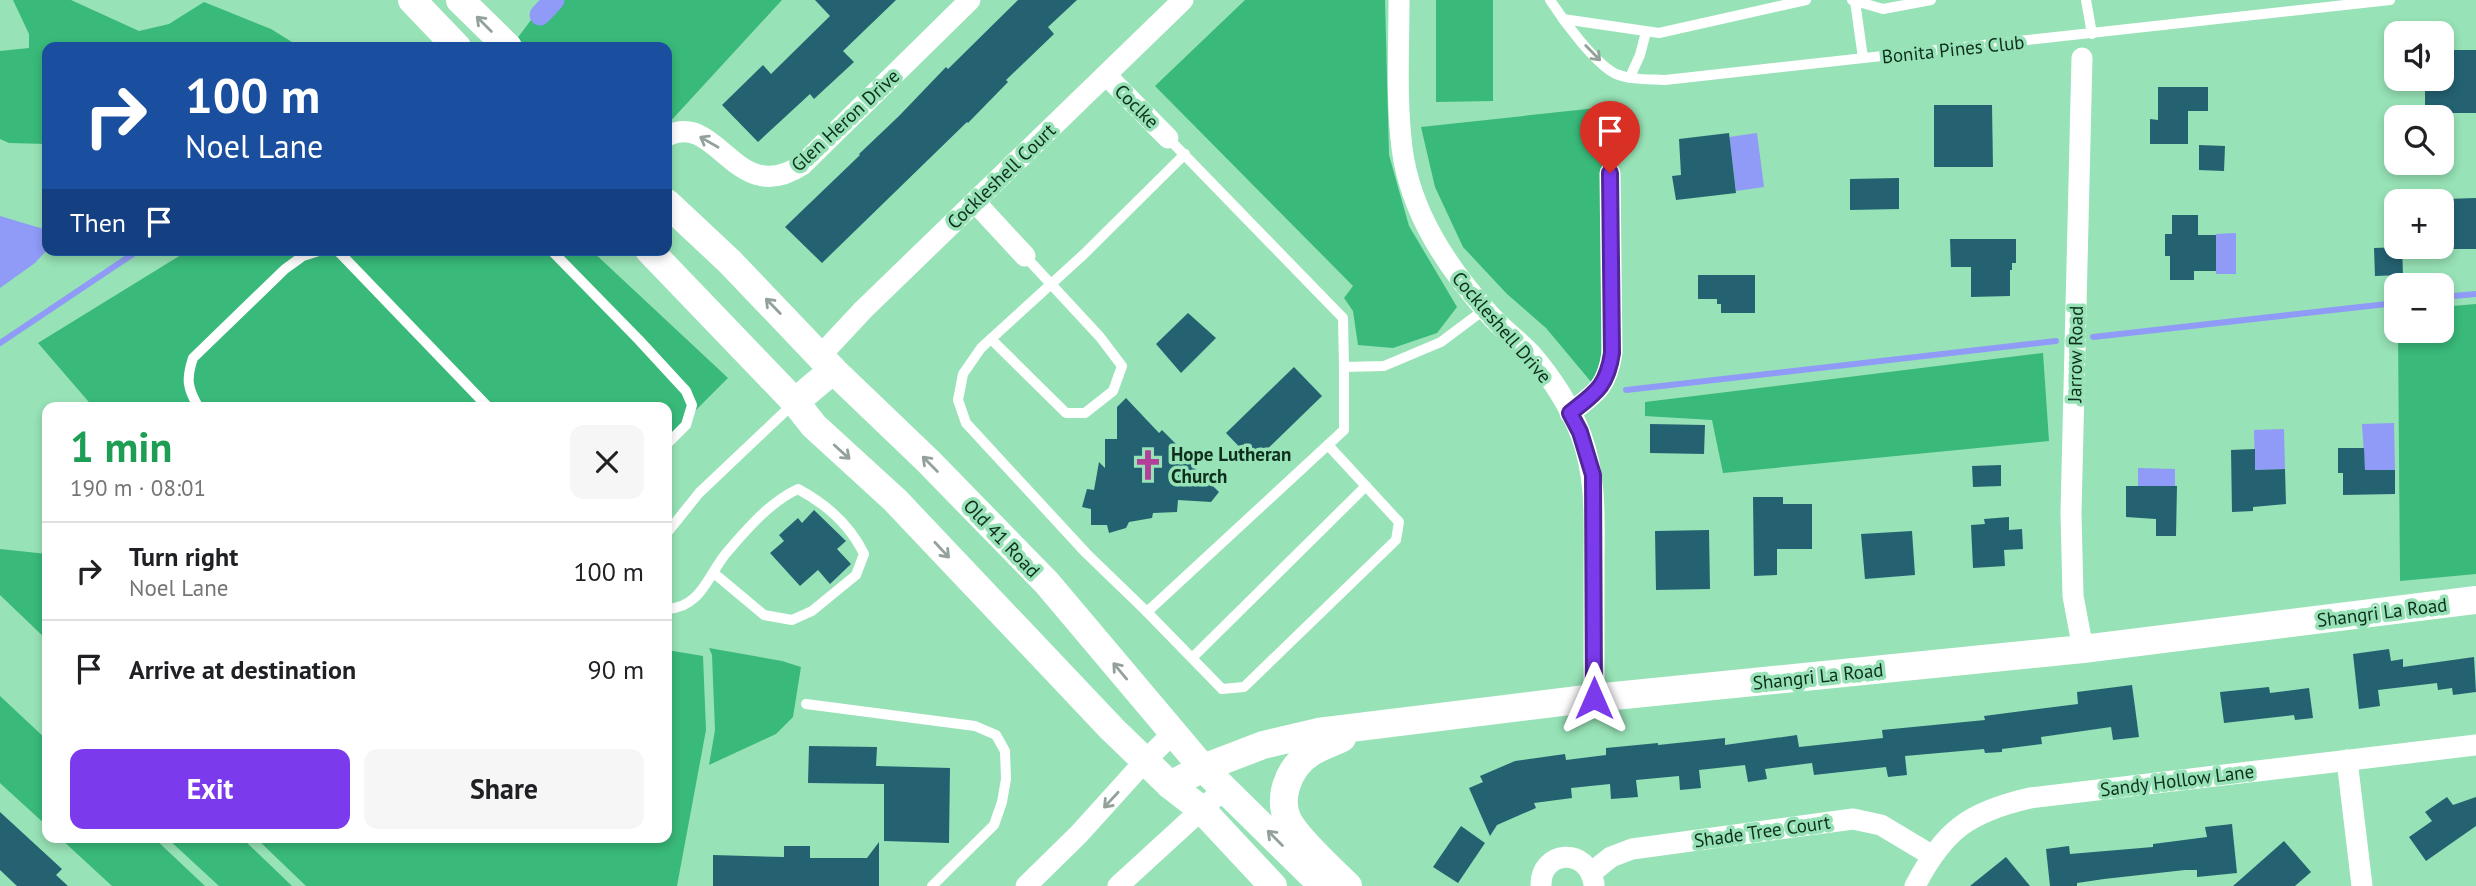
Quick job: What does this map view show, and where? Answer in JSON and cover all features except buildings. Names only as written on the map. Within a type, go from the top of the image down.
[{"type":"street","points":[[412,0],[452,42]]},
{"type":"street","points":[[460,0],[503,42]]},
{"type":"street","name":"Glen Heron Drive","points":[[672,135],[685,132],[703,137],[744,170],[769,177],[786,174],[802,164],[970,0]]},
{"type":"street","name":"Cockleshell Court","points":[[827,363],[863,310],[1183,0]]},
{"type":"street","name":"Cockleshell Drive","points":[[1399,0],[1399,121],[1405,166],[1416,204],[1448,265],[1485,309],[1531,354],[1551,380],[1580,432],[1593,475],[1594,698]]},
{"type":"street","name":"Jarrow Road","points":[[2082,58],[2071,513],[2073,596],[2083,649]]},
{"type":"street","name":"Coclke","points":[[1106,75],[1168,138]]},
{"type":"street","points":[[1570,413],[1600,390],[1609,372],[1612,353],[1610,173]]},
{"type":"street","points":[[975,202],[1025,256]]},
{"type":"street","name":"Old 41 Road","points":[[672,208],[730,261],[827,363],[928,461],[1047,583],[1203,768],[1323,886]]},
{"type":"street","points":[[655,256],[795,402],[814,426],[895,500],[1072,688],[1170,785],[1202,810],[1273,886]]},
{"type":"street","points":[[795,402],[827,363]]},
{"type":"street","name":"Shangri La Road","points":[[1170,785],[1203,768],[1263,745],[1318,732],[1594,698],[2083,649],[2476,600]]},
{"type":"street","points":[[1348,886],[1291,826],[1285,810],[1284,792],[1298,763],[1313,751],[1370,725]]},
{"type":"street","points":[[1026,886],[1079,834],[1174,732]]},
{"type":"street","name":"Sandy Hollow Lane","points":[[1915,886],[1931,855],[1968,821],[1988,810],[2030,798],[2476,745]]},
{"type":"street","points":[[2347,761],[2362,886]]},
{"type":"street","points":[[1118,886],[1224,789]]},
{"type":"street","name":"Shade Tree Court","points":[[1541,886],[1544,869],[1551,862],[1564,857],[1582,861],[1592,879],[1612,857],[1632,849],[1853,820],[1881,825],[1931,855]]},
{"type":"lane","name":"Bonita Pines Club","points":[[1550,0],[1593,55],[1614,73],[1665,80],[2092,34],[2315,4],[2390,0]]},
{"type":"lane","points":[[1563,19],[1658,33],[1806,0]]},
{"type":"lane","points":[[1863,58],[1854,1],[1883,9],[1931,0]]},
{"type":"lane","points":[[2086,0],[2092,34]]},
{"type":"lane","points":[[1630,77],[1646,32]]},
{"type":"lane","points":[[1147,612],[1344,430],[1343,318],[1168,138]]},
{"type":"lane","points":[[1185,154],[981,348],[963,374],[958,400],[966,423],[1086,552],[1222,689],[1244,688],[1396,540],[1399,522],[1328,445]]},
{"type":"lane","points":[[196,402],[187,376],[193,358],[285,269],[303,256]]},
{"type":"lane","points":[[343,256],[483,402]]},
{"type":"lane","points":[[557,256],[686,391],[692,405],[686,425],[672,439]]},
{"type":"lane","points":[[991,339],[1066,413],[1085,413],[1113,391],[1122,366],[1100,337],[1025,256]]},
{"type":"lane","points":[[1344,367],[1384,366],[1441,342],[1485,309]]},
{"type":"lane","points":[[672,527],[699,493],[795,402]]},
{"type":"lane","points":[[1192,658],[1366,486]]},
{"type":"lane","points":[[672,609],[698,596],[715,574],[725,554],[780,497],[798,489],[820,500],[855,535],[864,554],[856,575],[812,611],[792,620],[764,615],[715,574]]},
{"type":"lane","points":[[806,704],[967,724],[996,735],[1005,751],[1006,779],[994,825],[932,886]]},
{"type":"green space","points":[[13,0],[71,0],[139,31],[169,24],[204,2],[271,29],[292,42],[42,42],[42,144],[9,143],[0,139],[0,51],[29,48],[29,34]]},
{"type":"green space","points":[[546,0],[782,0],[672,120],[672,42],[516,40]]},
{"type":"green space","points":[[1245,0],[1385,0],[1389,155],[1409,226],[1457,307],[1437,333],[1393,348],[1358,345],[1353,311],[1344,298],[1353,286],[1155,86]]},
{"type":"green space","points":[[1436,0],[1493,0],[1493,101],[1436,102]]},
{"type":"green space","points":[[1606,107],[1601,370],[1592,383],[1546,328],[1507,294],[1463,247],[1435,187],[1421,127]]},
{"type":"green space","points":[[179,256],[597,256],[728,378],[672,434],[672,402],[89,402],[38,343]]},
{"type":"green space","points":[[2476,304],[2476,574],[2400,581],[2398,343],[2454,343],[2454,306]]},
{"type":"green space","points":[[2043,353],[2049,441],[1723,473],[1712,420],[1645,416],[1645,402]]},
{"type":"green space","points":[[0,549],[42,553],[42,635],[0,595]]},
{"type":"green space","points":[[709,648],[801,667],[793,717],[776,734],[709,765],[715,730],[712,655]]},
{"type":"green space","points":[[672,651],[703,656],[706,730],[677,886],[306,886],[261,843],[672,843]]},
{"type":"green space","points":[[0,696],[42,735],[42,821],[0,783]]},
{"type":"green space","points":[[65,843],[159,843],[205,886],[112,886]]},
{"type":"green space","points":[[172,843],[247,843],[292,886],[219,886]]},
{"type":"water","points":[[1757,133],[1764,187],[1736,191],[1729,137]]},
{"type":"water","points":[[0,216],[42,229],[42,255],[0,288]]},
{"type":"water","points":[[2236,233],[2236,274],[2216,274],[2216,234]]},
{"type":"water","points":[[2394,423],[2395,470],[2365,470],[2362,424]]},
{"type":"water","points":[[2284,429],[2285,469],[2255,470],[2254,430]]},
{"type":"water","points":[[2138,468],[2175,469],[2175,486],[2138,486]]},
{"type":"waterway","points":[[540,15],[554,0]]},
{"type":"waterway","points":[[0,343],[130,256]]},
{"type":"waterway","points":[[2454,296],[2476,294]]},
{"type":"waterway","points":[[2093,337],[2384,304]]},
{"type":"waterway","points":[[1626,390],[2056,341]]},
{"type":"place","name":"Hope Lutheran Church","points":[[1148,465]]},
{"type":"route","points":[[1594,698],[1593,475],[1580,432],[1570,413],[1600,390],[1609,372],[1612,353],[1610,173]]}]
